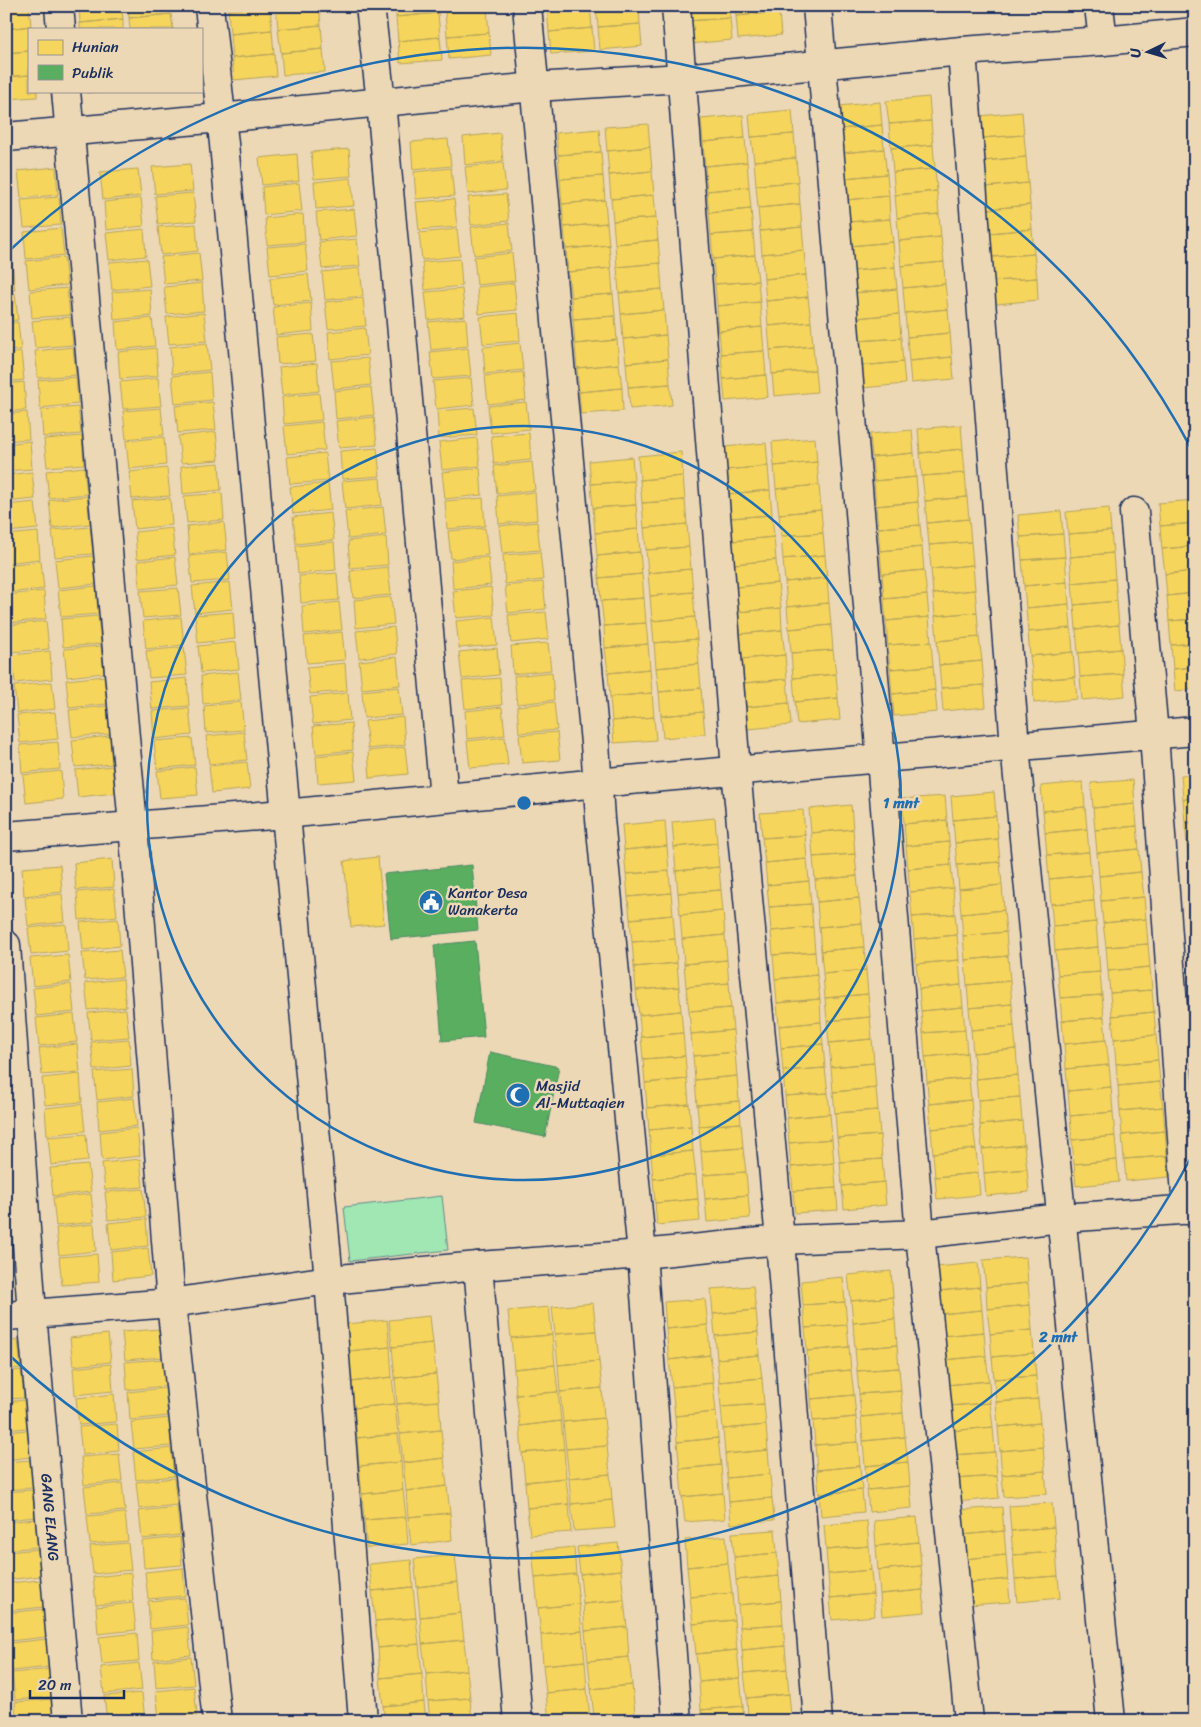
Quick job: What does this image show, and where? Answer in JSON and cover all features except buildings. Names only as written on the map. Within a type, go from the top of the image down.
[{"type":"street","points":[[59,6],[61,28]]},
{"type":"street","points":[[209,6],[226,164],[329,1280],[363,1721]]},
{"type":"street","points":[[370,6],[381,102],[444,798]]},
{"type":"street","points":[[527,6],[600,820],[642,1254],[677,1721]]},
{"type":"street","points":[[676,6],[736,770],[780,1240],[818,1721]]},
{"type":"street","points":[[816,6],[920,1234],[969,1721]]},
{"type":"street","points":[[1099,6],[1103,41]]},
{"type":"street","points":[[6,137],[535,87],[682,78],[1195,32]]},
{"type":"street","points":[[962,52],[1015,746],[1111,1721]]},
{"type":"street","points":[[66,92],[133,825],[171,1302],[217,1721]]},
{"type":"street","points":[[19,1315],[171,1302],[329,1280],[478,1266],[642,1254],[780,1240],[920,1234],[1061,1218],[1191,1210],[1154,734],[1134,512]]},
{"type":"street","points":[[6,836],[285,814],[736,770],[1195,731]]},
{"type":"street","name":"GANG ELANG","points":[[6,945],[19,1315],[68,1721]]},
{"type":"street","points":[[478,1266],[518,1721]]},
{"type":"green space","points":[[442,1196],[448,1250],[350,1261],[344,1207]]},
{"type":"place","name":"Kantor Desa Wanakerta","points":[[431,902]]},
{"type":"place","name":"Masjid Al-Muttaqien","points":[[518,1095]]}]
